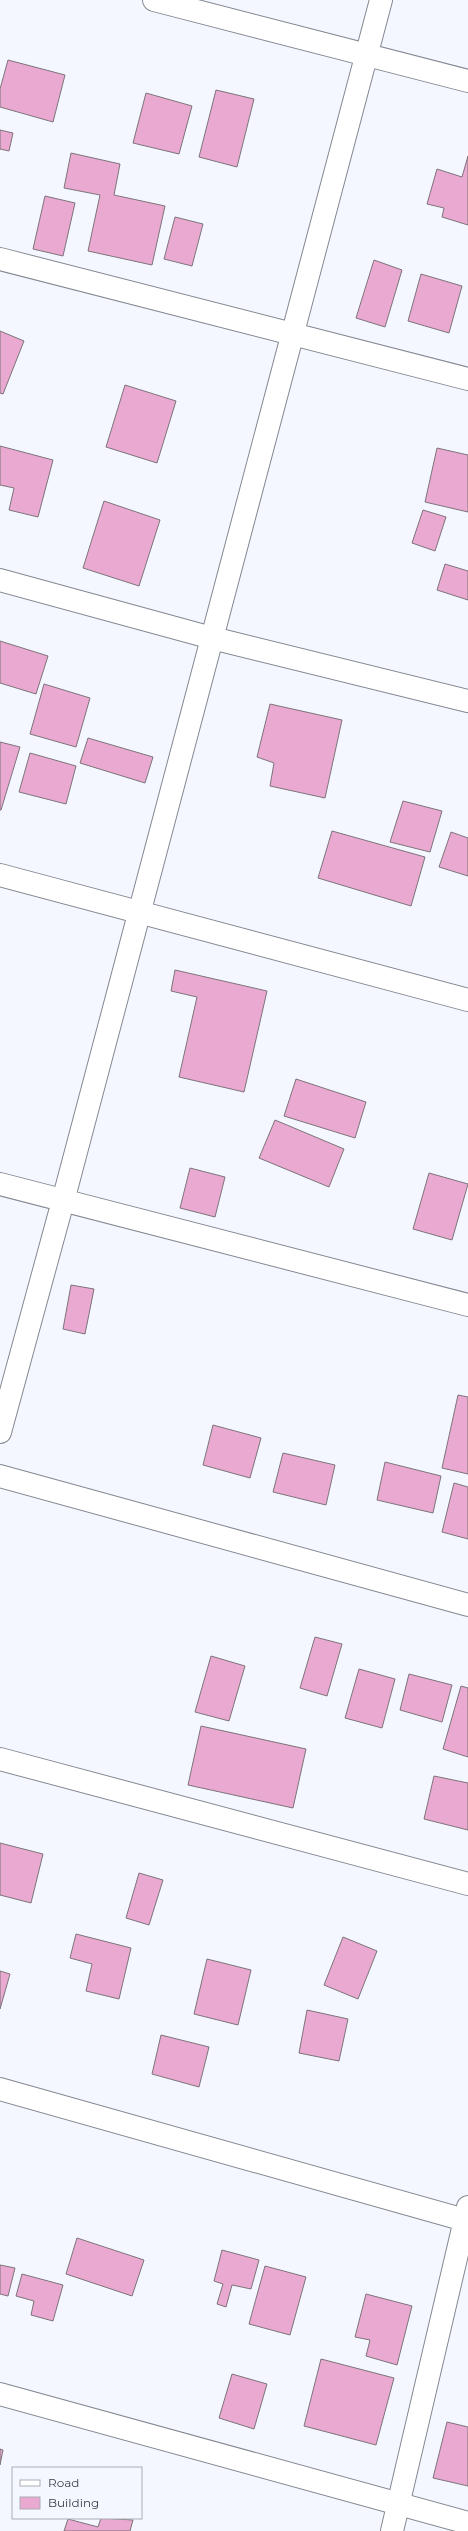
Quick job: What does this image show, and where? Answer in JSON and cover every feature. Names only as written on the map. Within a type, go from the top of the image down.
[{"type":"street","points":[[154,0],[468,81]]},
{"type":"street","points":[[0,1432],[63,1201],[365,55],[381,0]]},
{"type":"street","points":[[0,259],[292,333],[468,380]]},
{"type":"street","points":[[0,580],[212,638],[468,701]]},
{"type":"street","points":[[0,875],[468,1000]]},
{"type":"street","points":[[0,1184],[468,1305]]},
{"type":"street","points":[[0,1476],[468,1605]]},
{"type":"street","points":[[0,1759],[468,1884]]},
{"type":"street","points":[[0,2089],[467,2216],[392,2531]]},
{"type":"street","points":[[0,2394],[398,2505],[468,2523]]},
{"type":"building","points":[[8,60],[65,75],[53,122],[0,107],[0,89]]},
{"type":"building","points":[[216,90],[254,99],[237,167],[199,157]]},
{"type":"building","points":[[146,93],[192,106],[179,154],[133,143]]},
{"type":"building","points":[[0,130],[13,133],[9,151],[0,149]]},
{"type":"building","points":[[71,153],[120,164],[114,195],[165,206],[152,265],[88,251],[100,195],[64,188]]},
{"type":"building","points":[[468,156],[468,225],[442,217],[444,208],[427,204],[437,169],[462,177]]},
{"type":"building","points":[[45,196],[75,203],[63,256],[33,249]]},
{"type":"building","points":[[175,217],[203,224],[192,266],[164,259]]},
{"type":"building","points":[[374,260],[402,270],[385,327],[356,318]]},
{"type":"building","points":[[421,274],[462,286],[449,333],[408,321]]},
{"type":"building","points":[[0,331],[24,341],[3,394],[0,393]]},
{"type":"building","points":[[125,385],[176,401],[157,463],[106,447]]},
{"type":"building","points":[[0,446],[53,460],[38,517],[9,510],[14,488],[0,485]]},
{"type":"building","points":[[437,448],[468,455],[468,512],[425,502]]},
{"type":"building","points":[[104,501],[160,520],[139,586],[83,568]]},
{"type":"building","points":[[423,510],[446,517],[435,551],[412,543]]},
{"type":"building","points":[[445,564],[468,571],[468,600],[437,590]]},
{"type":"building","points":[[0,641],[48,656],[36,694],[0,683]]},
{"type":"building","points":[[44,684],[90,698],[76,747],[30,734]]},
{"type":"building","points":[[270,704],[342,720],[325,798],[270,786],[274,763],[257,757]]},
{"type":"building","points":[[88,738],[153,757],[145,783],[80,763]]},
{"type":"building","points":[[0,742],[20,747],[1,810],[0,810]]},
{"type":"building","points":[[30,753],[76,766],[66,804],[19,792]]},
{"type":"building","points":[[403,801],[442,811],[430,852],[390,842]]},
{"type":"building","points":[[332,831],[425,857],[411,906],[318,878]]},
{"type":"building","points":[[451,832],[468,838],[468,876],[439,867]]},
{"type":"building","points":[[175,970],[267,991],[244,1092],[179,1077],[197,997],[171,991]]},
{"type":"building","points":[[296,1079],[366,1102],[355,1138],[284,1116]]},
{"type":"building","points":[[275,1120],[344,1149],[329,1187],[259,1158]]},
{"type":"building","points":[[190,1168],[225,1177],[215,1217],[180,1208]]},
{"type":"building","points":[[429,1173],[468,1184],[452,1240],[413,1229]]},
{"type":"building","points":[[71,1285],[94,1289],[85,1334],[63,1329]]},
{"type":"building","points":[[458,1395],[468,1397],[468,1474],[442,1468]]},
{"type":"building","points":[[213,1425],[261,1438],[250,1478],[203,1465]]},
{"type":"building","points":[[283,1453],[335,1465],[326,1505],[273,1492]]},
{"type":"building","points":[[385,1462],[441,1476],[433,1513],[377,1500]]},
{"type":"building","points":[[454,1483],[468,1487],[468,1539],[442,1532]]},
{"type":"building","points":[[315,1637],[342,1644],[327,1696],[300,1688]]},
{"type":"building","points":[[211,1656],[245,1666],[229,1721],[195,1712]]},
{"type":"building","points":[[359,1669],[395,1679],[382,1728],[345,1718]]},
{"type":"building","points":[[409,1674],[452,1685],[442,1722],[400,1710]]},
{"type":"building","points":[[461,1686],[468,1688],[468,1757],[443,1749]]},
{"type":"building","points":[[201,1726],[306,1749],[293,1808],[188,1785]]},
{"type":"building","points":[[434,1776],[468,1783],[468,1830],[424,1819]]},
{"type":"building","points":[[0,1843],[43,1854],[31,1903],[0,1895]]},
{"type":"building","points":[[139,1873],[163,1880],[149,1925],[126,1918]]},
{"type":"building","points":[[76,1934],[131,1948],[119,1999],[86,1991],[92,1964],[70,1958]]},
{"type":"building","points":[[343,1937],[377,1951],[358,1999],[324,1985]]},
{"type":"building","points":[[207,1959],[251,1970],[238,2025],[194,2014]]},
{"type":"building","points":[[0,1971],[10,1974],[0,2009]]},
{"type":"building","points":[[307,2010],[348,2019],[339,2061],[299,2053]]},
{"type":"building","points":[[161,2035],[209,2047],[199,2087],[152,2074]]},
{"type":"building","points":[[77,2238],[144,2260],[132,2296],[66,2274]]},
{"type":"building","points":[[222,2250],[259,2260],[251,2289],[232,2285],[226,2307],[217,2304],[223,2284],[214,2281]]},
{"type":"building","points":[[0,2265],[15,2268],[8,2296],[0,2294]]},
{"type":"building","points":[[265,2266],[306,2277],[290,2335],[249,2324]]},
{"type":"building","points":[[22,2274],[63,2285],[53,2321],[31,2315],[34,2301],[16,2296]]},
{"type":"building","points":[[366,2294],[412,2306],[397,2365],[366,2356],[370,2340],[355,2337]]},
{"type":"building","points":[[321,2359],[394,2378],[376,2445],[304,2426]]},
{"type":"building","points":[[232,2374],[267,2384],[254,2429],[219,2418]]},
{"type":"building","points":[[447,2422],[468,2427],[468,2486],[433,2478]]},
{"type":"building","points":[[0,2449],[3,2450],[0,2465]]},
{"type":"building","points":[[68,2519],[98,2527],[101,2519],[133,2520],[130,2531],[64,2531]]}]
